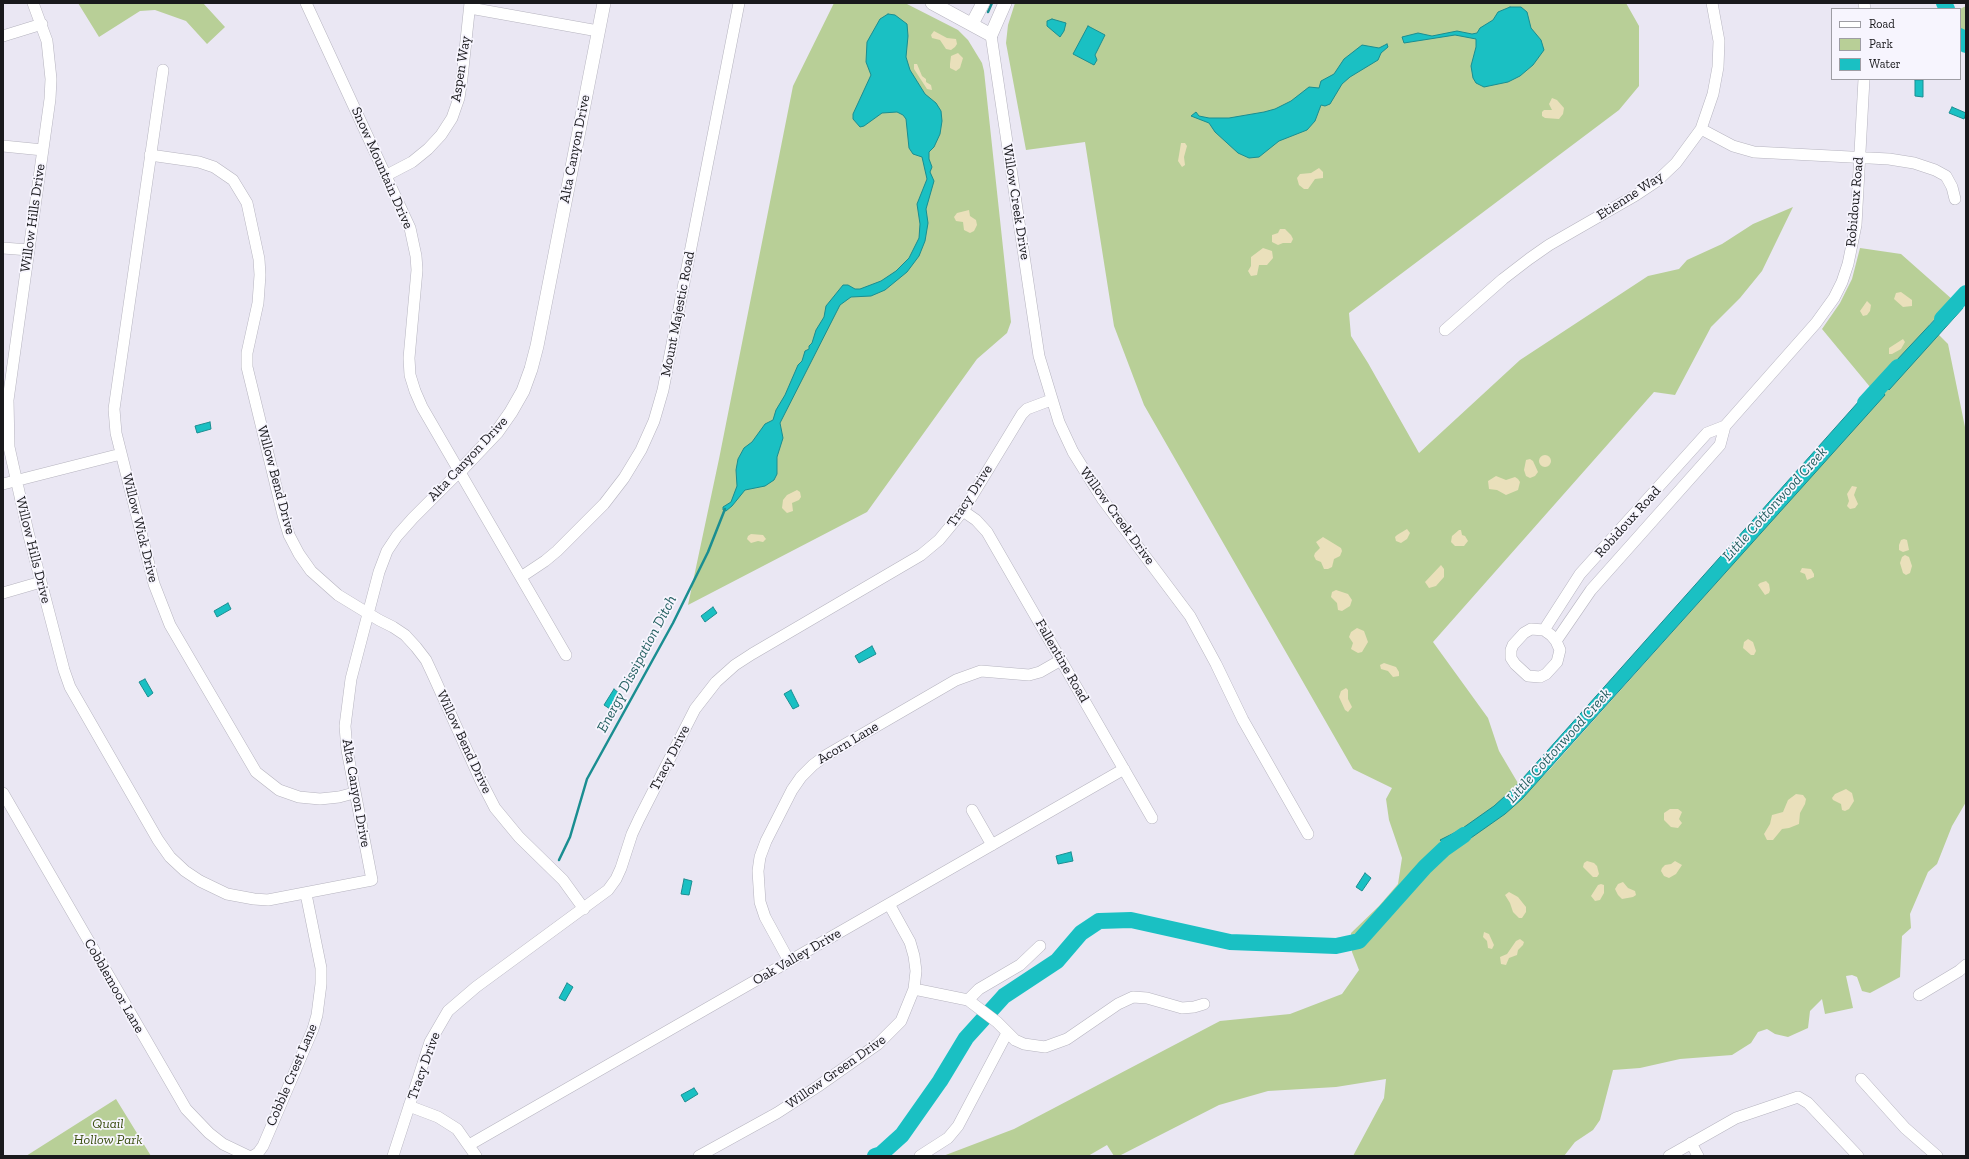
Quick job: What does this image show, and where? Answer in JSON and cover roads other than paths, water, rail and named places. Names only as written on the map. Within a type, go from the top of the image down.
[{"type":"street","name":"Willow Hills Drive","points":[[33,3],[47,41],[51,79],[29,250],[7,374],[7,430],[16,481],[64,670],[70,687],[158,840],[170,857],[185,871],[200,881],[227,894],[254,900],[268,900],[306,894],[372,880]]},
{"type":"street","name":"Snow Mountain Drive","points":[[306,3],[387,175],[410,228],[416,256],[417,270],[409,358],[410,375],[422,407],[566,655]]},
{"type":"street","name":"Alta Canyon Drive","points":[[372,880],[354,793],[347,750],[347,703],[351,680],[368,613],[387,551],[397,536],[498,432],[523,391],[537,346],[604,3]]},
{"type":"street","name":"Mount Majestic Road","points":[[521,577],[557,551],[604,504],[624,478],[641,450],[654,421],[663,390],[739,3]]},
{"type":"street","points":[[932,3],[991,35],[1005,3]]},
{"type":"street","points":[[972,24],[983,3]]},
{"type":"street","name":"Etienne Way","points":[[1445,330],[1503,279],[1529,259],[1657,181],[1676,163],[1701,129],[1713,94],[1718,67],[1719,41],[1712,3]]},
{"type":"street","points":[[470,5],[598,32]]},
{"type":"street","name":"Aspen Way","points":[[387,175],[412,162],[428,149],[441,135],[452,118],[459,98],[470,5]]},
{"type":"street","points":[[3,36],[42,24]]},
{"type":"street","name":"Willow Creek Drive","points":[[991,35],[1039,356],[1051,400],[1073,452],[1088,477],[1103,500],[1171,589],[1199,632],[1243,720],[1308,834]]},
{"type":"street","name":"Willow Wick Drive","points":[[163,70],[115,400],[115,426],[154,584],[164,612],[251,765],[270,784],[279,790],[299,797],[320,799],[339,797],[354,793]]},
{"type":"street","name":"Robidoux Road","points":[[1556,641],[1591,590],[1720,445],[1725,426],[1816,323],[1834,298],[1842,282],[1853,246],[1856,225],[1864,80]]},
{"type":"street","points":[[1701,129],[1733,146],[1754,152],[1859,158],[1914,163],[1935,170],[1946,176],[1952,186],[1955,199]]},
{"type":"street","points":[[3,146],[43,150]]},
{"type":"street","name":"Willow Bend Drive","points":[[150,155],[199,162],[214,167],[233,180],[244,197],[251,215],[260,275],[258,303],[247,354],[247,367],[283,515],[289,535],[299,554],[311,570],[338,595],[404,635],[426,660],[480,779],[495,808],[519,837],[563,880],[584,909]]},
{"type":"street","points":[[3,248],[29,250]]},
{"type":"street","name":"Tracy Drive","points":[[476,1156],[457,1129],[448,1122],[409,1106],[430,1042],[448,1011],[476,986],[584,909],[608,890],[616,879],[639,819],[695,709],[716,682],[735,665],[752,654],[921,555],[939,540],[963,511],[1022,414],[1027,409],[1051,400]]},
{"type":"street","name":"Robidoux Road","points":[[1544,630],[1580,574],[1707,433],[1725,426]]},
{"type":"street","points":[[3,484],[121,454]]},
{"type":"street","name":"Fallentine Road","points":[[963,511],[976,520],[988,532],[1152,818]]},
{"type":"street","points":[[3,593],[41,582]]},
{"type":"street","points":[[1531,630],[1544,630],[1556,641],[1560,650],[1560,656],[1557,662],[1546,674],[1540,677],[1528,676],[1514,664],[1510,650],[1524,633],[1531,630]]},
{"type":"street","name":"Acorn Lane","points":[[789,961],[765,917],[760,902],[758,871],[760,857],[766,841],[792,790],[801,777],[813,764],[825,756],[956,680],[981,671],[1029,675],[1040,672],[1061,660]]},
{"type":"street","name":"Oak Valley Drive","points":[[469,1145],[1124,769]]},
{"type":"street","name":"Cobblemoor Lane","points":[[3,794],[186,1109],[209,1133],[224,1144],[248,1156]]},
{"type":"street","points":[[972,810],[992,845]]},
{"type":"street","name":"Cobble Crest Lane","points":[[253,1156],[258,1153],[263,1146],[313,1029],[317,1015],[321,984],[321,968],[306,894]]},
{"type":"street","name":"Willow Green Drive","points":[[699,1156],[777,1113],[878,1044],[901,1020],[914,989],[916,971],[910,942],[888,904]]},
{"type":"street","points":[[972,1002],[979,989],[1020,965],[1040,946]]},
{"type":"street","points":[[1919,995],[1959,971],[1966,965]]},
{"type":"street","points":[[914,989],[972,1002],[998,1022],[1015,1040],[1024,1044],[1045,1047],[1067,1039],[1118,1004],[1133,997],[1147,998],[1182,1008],[1204,1004]]},
{"type":"street","points":[[920,1156],[948,1138],[958,1126],[1007,1033]]},
{"type":"street","points":[[1861,1079],[1906,1128],[1937,1156]]},
{"type":"street","points":[[1669,1156],[1736,1118],[1798,1097],[1808,1103],[1858,1156]]},
{"type":"street","points":[[393,1156],[409,1106]]},
{"type":"street","points":[[1691,1143],[1698,1156]]},
{"type":"water","points":[[1510,7],[1521,7],[1527,12],[1531,28],[1541,40],[1544,50],[1533,65],[1520,76],[1508,82],[1484,87],[1476,83],[1473,78],[1471,66],[1476,47],[1476,39],[1455,35],[1404,43],[1402,37],[1418,33],[1432,36],[1457,31],[1472,34],[1477,33],[1480,28],[1493,20],[1498,12]]},
{"type":"water","points":[[888,14],[895,15],[907,24],[908,36],[906,57],[910,70],[925,94],[936,103],[941,111],[942,121],[940,134],[934,147],[929,152],[929,159],[932,167],[930,172],[934,181],[926,209],[928,223],[925,241],[919,256],[907,272],[885,290],[871,296],[851,297],[840,305],[780,423],[783,438],[777,457],[777,474],[774,480],[765,486],[745,490],[726,511],[723,510],[723,507],[731,502],[737,486],[736,470],[738,459],[744,448],[752,442],[765,424],[773,420],[776,410],[785,395],[798,365],[802,361],[805,351],[809,349],[809,346],[812,343],[816,330],[824,317],[826,306],[843,285],[860,289],[881,281],[896,271],[909,258],[919,238],[920,224],[917,204],[927,179],[922,157],[913,154],[909,148],[906,119],[903,115],[897,112],[882,113],[864,126],[860,127],[853,119],[853,114],[871,75],[866,62],[867,42],[880,19]]},
{"type":"water","points":[[1052,19],[1066,23],[1064,31],[1060,37],[1047,26],[1047,21]]},
{"type":"water","points":[[1088,26],[1105,35],[1095,55],[1097,60],[1094,65],[1073,54]]},
{"type":"water","points":[[1387,44],[1388,47],[1381,53],[1378,60],[1350,77],[1342,84],[1330,104],[1325,106],[1321,105],[1315,121],[1307,130],[1279,141],[1259,157],[1249,158],[1238,153],[1215,132],[1209,123],[1191,116],[1196,112],[1199,116],[1209,118],[1229,118],[1275,109],[1291,101],[1309,87],[1319,88],[1321,81],[1334,74],[1344,59],[1362,45],[1379,48]]},
{"type":"water","points":[[1915,80],[1923,80],[1923,97],[1915,96]]},
{"type":"water","points":[[1952,107],[1966,113],[1964,119],[1949,113]]},
{"type":"water","points":[[1953,300],[1963,308],[1889,390],[1881,377]]},
{"type":"water","points":[[1876,382],[1885,395],[1522,799],[1505,814],[1451,852],[1440,840],[1460,830],[1494,806],[1515,787]]},
{"type":"water","points":[[210,422],[211,429],[197,433],[195,426]]},
{"type":"water","points":[[228,603],[231,609],[217,617],[214,611]]},
{"type":"water","points":[[713,607],[717,613],[705,622],[701,616]]},
{"type":"water","points":[[872,646],[876,654],[859,663],[855,656]]},
{"type":"water","points":[[145,679],[153,693],[148,697],[139,682]]},
{"type":"water","points":[[614,689],[620,694],[610,709],[604,705]]},
{"type":"water","points":[[791,690],[799,706],[793,709],[784,694]]},
{"type":"water","points":[[1071,852],[1073,861],[1058,864],[1056,856]]},
{"type":"water","points":[[1365,873],[1371,878],[1362,891],[1356,887]]},
{"type":"water","points":[[684,879],[692,881],[689,895],[681,894]]},
{"type":"water","points":[[567,983],[573,987],[565,1001],[559,998]]},
{"type":"water","points":[[694,1088],[698,1094],[685,1102],[681,1095]]},
{"type":"waterway","name":"Energy Dissipation Ditch","points":[[988,12],[992,3]]},
{"type":"waterway","name":"Little Cottonwood Creek","points":[[1944,3],[1946,8]]},
{"type":"waterway","name":"Little Cottonwood Creek","points":[[1961,38],[1966,45]]},
{"type":"waterway","name":"Little Cottonwood Creek","points":[[1942,319],[1966,293]]},
{"type":"waterway","name":"Little Cottonwood Creek","points":[[1865,403],[1898,367]]},
{"type":"waterway","name":"Energy Dissipation Ditch","points":[[559,860],[570,837],[587,779],[673,623],[708,552],[725,509]]},
{"type":"waterway","name":"Little Cottonwood Creek","points":[[875,1156],[881,1154],[902,1135],[940,1081],[966,1038],[1004,996],[1057,961],[1081,933],[1099,921],[1131,920],[1230,942],[1336,946],[1359,941],[1425,867],[1444,849],[1464,835]]},
{"type":"park label","name":"Quail Hollow Park","points":[[108,1132]]}]
